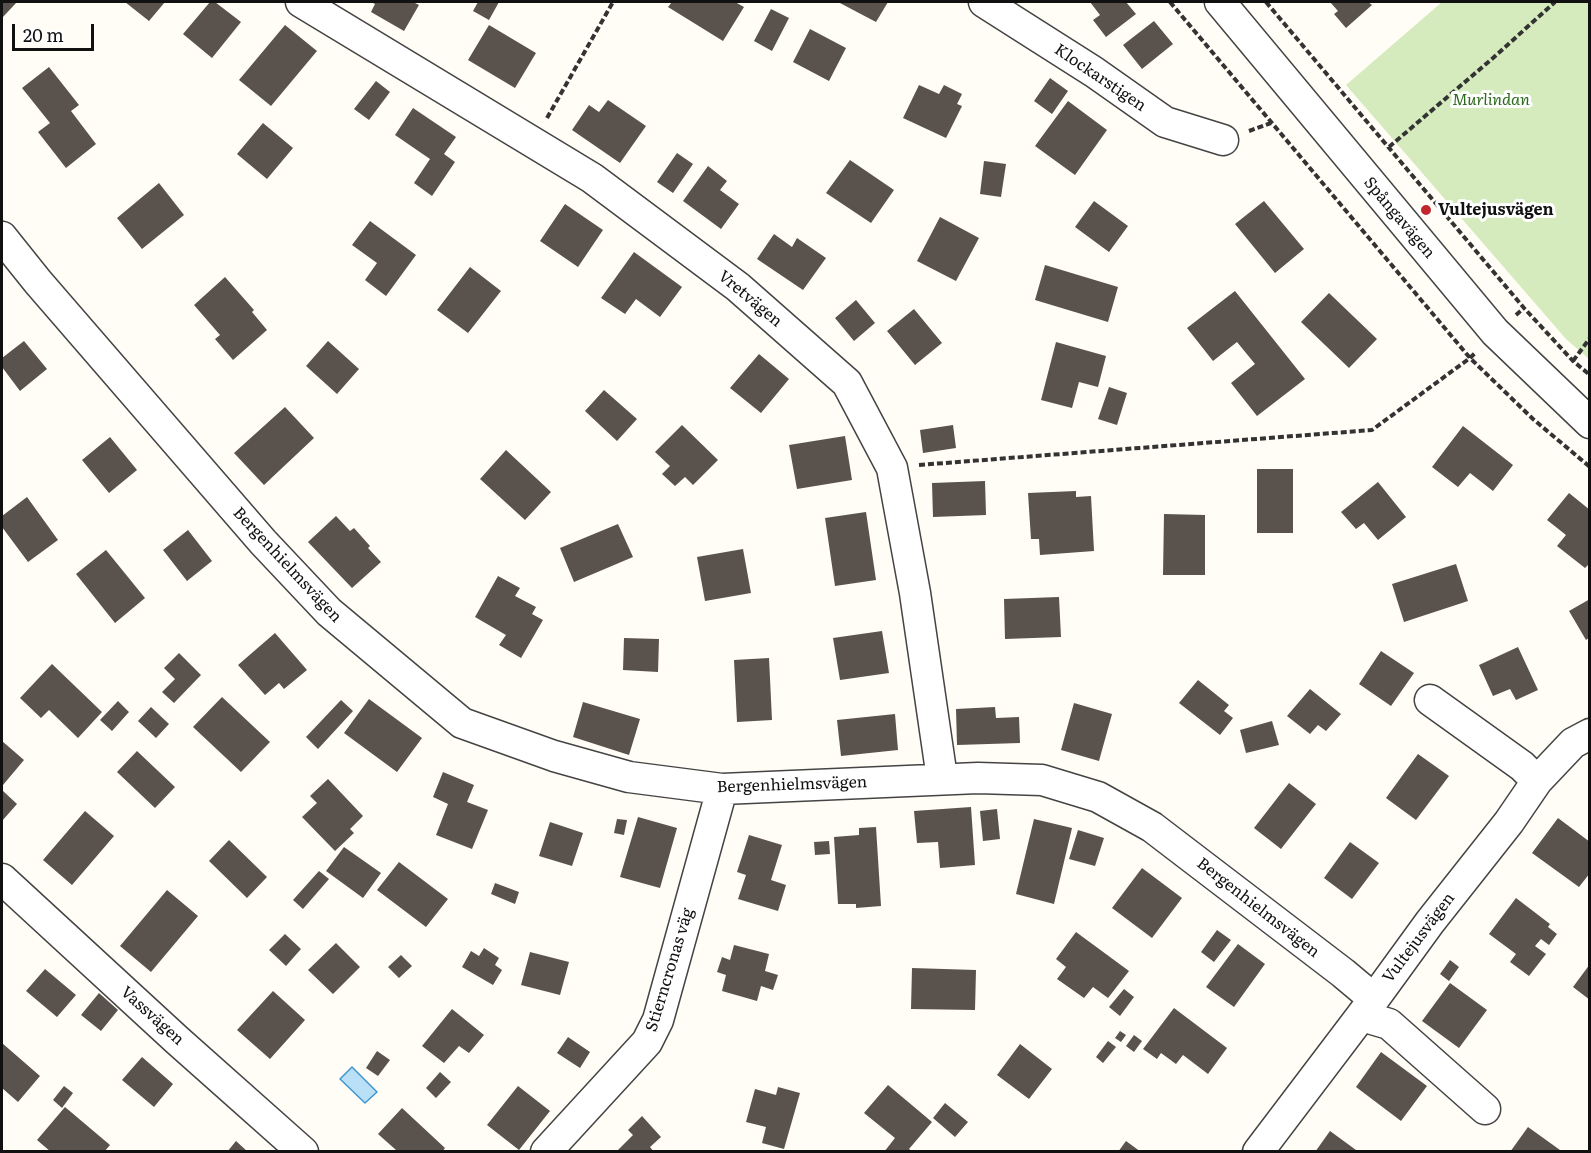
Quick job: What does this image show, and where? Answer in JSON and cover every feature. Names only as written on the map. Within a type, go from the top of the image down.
[{"type":"street","name":"Vretvägen","points":[[301,2],[592,178],[738,286],[847,383],[892,468],[915,593],[942,778]]},
{"type":"street","name":"Klockarstigen","points":[[984,2],[1094,72],[1164,122],[1223,140]]},
{"type":"street","name":"Spångavägen","points":[[1220,2],[1495,332],[1590,423]]},
{"type":"street","name":"Bergenhielmsvägen","points":[[2,237],[38,282],[255,533],[329,612],[462,723],[554,756],[629,777],[722,789],[978,777],[1042,780],[1098,797],[1152,826],[1343,973],[1368,1006],[1372,1019],[1389,1024],[1485,1109]]},
{"type":"street","points":[[1430,700],[1522,766],[1537,781]]},
{"type":"street","name":"Vultejusvägen","points":[[1258,1152],[1430,922],[1509,822],[1537,781],[1573,743],[1590,734]]},
{"type":"street","name":"Stierncronas väg","points":[[546,1152],[647,1042],[658,1020],[722,789]]},
{"type":"street","name":"Vassvägen","points":[[2,879],[303,1152]]},
{"type":"path","points":[[533,142],[613,2]]},
{"type":"path","points":[[1170,2],[1470,358],[1533,419],[1590,466]]},
{"type":"path","points":[[1266,2],[1524,308],[1573,361],[1590,375]]},
{"type":"path","points":[[1389,147],[1555,2]]},
{"type":"path","points":[[892,468],[1372,430],[1470,358],[1495,332],[1524,308]]},
{"type":"path","points":[[1573,361],[1590,338]]},
{"type":"green space","name":"Murlindan","points":[[1442,2],[1589,2],[1589,359],[1566,339],[1346,85]]},
{"type":"water","points":[[352,1067],[377,1092],[365,1103],[340,1079]]},
{"type":"building","points":[[2,2],[17,2],[2,18]]},
{"type":"building","points":[[125,2],[165,2],[149,21]]},
{"type":"building","points":[[210,2],[215,2],[241,22],[212,58],[183,34]]},
{"type":"building","points":[[371,2],[413,2],[419,5],[404,31],[371,12],[375,4]]},
{"type":"building","points":[[478,2],[499,2],[489,20],[473,11]]},
{"type":"building","points":[[672,2],[735,2],[744,7],[723,41],[668,7]]},
{"type":"building","points":[[838,2],[888,2],[876,22]]},
{"type":"building","points":[[1090,2],[1126,2],[1136,14],[1106,37],[1093,20],[1100,15]]},
{"type":"building","points":[[1330,2],[1368,2],[1372,5],[1346,28],[1334,14],[1338,11]]},
{"type":"building","points":[[771,9],[789,18],[772,51],[754,41]]},
{"type":"building","points":[[1154,21],[1173,44],[1142,69],[1123,45]]},
{"type":"building","points":[[285,25],[317,51],[271,106],[239,80]]},
{"type":"building","points":[[489,25],[536,53],[515,88],[468,60]]},
{"type":"building","points":[[810,29],[846,48],[829,81],[793,62]]},
{"type":"building","points":[[49,67],[79,105],[71,111],[96,144],[66,168],[38,132],[50,123],[22,88]]},
{"type":"building","points":[[1050,78],[1068,91],[1052,114],[1034,101]]},
{"type":"building","points":[[376,81],[390,92],[369,120],[354,109]]},
{"type":"building","points":[[919,85],[939,94],[944,85],[962,94],[957,104],[962,106],[946,138],[903,118]]},
{"type":"building","points":[[608,100],[646,126],[620,163],[572,130],[589,105],[599,112]]},
{"type":"building","points":[[1068,101],[1107,130],[1075,175],[1035,146]]},
{"type":"building","points":[[413,108],[456,137],[444,154],[455,162],[432,196],[414,183],[430,159],[395,135]]},
{"type":"building","points":[[263,123],[293,148],[267,179],[237,154]]},
{"type":"building","points":[[677,153],[693,164],[673,193],[657,182]]},
{"type":"building","points":[[850,160],[894,190],[871,223],[826,193]]},
{"type":"building","points":[[984,161],[1006,164],[1001,197],[980,194]]},
{"type":"building","points":[[708,166],[727,181],[720,190],[739,204],[721,229],[683,201]]},
{"type":"building","points":[[159,183],[184,215],[142,249],[117,218]]},
{"type":"building","points":[[1094,201],[1128,226],[1109,252],[1075,227]]},
{"type":"building","points":[[1264,201],[1304,249],[1275,273],[1235,224]]},
{"type":"building","points":[[565,204],[603,230],[578,267],[540,241]]},
{"type":"building","points":[[940,217],[979,238],[956,281],[917,261]]},
{"type":"building","points":[[370,221],[416,255],[386,296],[365,280],[377,263],[352,245]]},
{"type":"building","points":[[774,234],[792,247],[797,238],[826,258],[803,290],[757,259]]},
{"type":"building","points":[[634,252],[682,287],[660,317],[636,299],[625,314],[601,298]]},
{"type":"building","points":[[1045,265],[1118,287],[1108,322],[1035,300]]},
{"type":"building","points":[[470,267],[501,291],[468,333],[437,310]]},
{"type":"building","points":[[225,277],[254,310],[252,312],[267,330],[233,360],[215,339],[220,335],[194,305]]},
{"type":"building","points":[[1235,291],[1305,379],[1257,416],[1231,383],[1255,364],[1237,342],[1213,361],[1187,328]]},
{"type":"building","points":[[1329,293],[1377,339],[1349,368],[1301,322]]},
{"type":"building","points":[[856,300],[875,323],[854,341],[835,318]]},
{"type":"building","points":[[914,309],[942,343],[915,365],[887,331]]},
{"type":"building","points":[[24,341],[47,369],[20,391],[2,367],[2,358]]},
{"type":"building","points":[[328,341],[359,369],[337,394],[306,366]]},
{"type":"building","points":[[1056,342],[1106,356],[1098,387],[1079,382],[1072,408],[1041,400]]},
{"type":"building","points":[[759,354],[789,379],[761,413],[730,388]]},
{"type":"building","points":[[1109,387],[1127,393],[1117,425],[1098,419]]},
{"type":"building","points":[[604,390],[637,419],[617,441],[585,411]]},
{"type":"building","points":[[285,407],[314,438],[264,485],[234,453]]},
{"type":"building","points":[[682,425],[718,460],[693,485],[685,477],[675,486],[662,474],[670,466],[655,452]]},
{"type":"building","points":[[953,425],[956,448],[923,453],[920,430]]},
{"type":"building","points":[[1463,426],[1513,465],[1493,491],[1470,473],[1458,487],[1432,467]]},
{"type":"building","points":[[845,436],[852,480],[797,489],[789,445]]},
{"type":"building","points":[[110,437],[137,470],[109,493],[82,460]]},
{"type":"building","points":[[506,450],[551,492],[525,520],[480,479]]},
{"type":"building","points":[[1257,469],[1293,469],[1293,533],[1257,533]]},
{"type":"building","points":[[985,481],[986,515],[933,517],[932,483]]},
{"type":"building","points":[[1378,482],[1406,517],[1378,540],[1364,523],[1356,529],[1341,512]]},
{"type":"building","points":[[1076,491],[1076,497],[1091,496],[1094,551],[1040,555],[1039,539],[1031,539],[1028,493]]},
{"type":"building","points":[[1569,493],[1590,510],[1590,563],[1585,568],[1557,546],[1566,535],[1547,520]]},
{"type":"building","points":[[27,497],[58,540],[28,562],[2,527],[2,516]]},
{"type":"building","points":[[866,512],[876,580],[835,586],[825,518]]},
{"type":"building","points":[[1164,514],[1205,515],[1205,575],[1163,575]]},
{"type":"building","points":[[336,516],[350,531],[354,528],[381,562],[352,588],[308,542]]},
{"type":"building","points":[[618,524],[633,557],[574,582],[560,548]]},
{"type":"building","points":[[188,530],[212,561],[187,581],[163,550]]},
{"type":"building","points":[[743,549],[751,593],[705,601],[697,557]]},
{"type":"building","points":[[106,550],[145,598],[115,623],[76,574]]},
{"type":"building","points":[[1456,564],[1468,601],[1404,622],[1392,584]]},
{"type":"building","points":[[498,576],[520,588],[515,596],[536,607],[532,614],[543,620],[521,658],[499,645],[506,635],[475,617]]},
{"type":"building","points":[[1059,597],[1061,637],[1005,639],[1004,599]]},
{"type":"building","points":[[1590,599],[1590,637],[1586,640],[1569,611]]},
{"type":"building","points":[[882,631],[889,673],[840,680],[833,638]]},
{"type":"building","points":[[275,633],[307,670],[284,689],[279,683],[265,695],[238,665]]},
{"type":"building","points":[[624,638],[659,639],[658,672],[623,670]]},
{"type":"building","points":[[1518,647],[1538,690],[1516,700],[1510,689],[1493,696],[1479,665]]},
{"type":"building","points":[[1381,651],[1414,673],[1391,706],[1359,684]]},
{"type":"building","points":[[179,653],[201,675],[174,703],[162,692],[175,679],[164,668]]},
{"type":"building","points":[[769,658],[772,720],[737,722],[734,660]]},
{"type":"building","points":[[52,664],[102,712],[78,738],[49,710],[41,718],[20,698]]},
{"type":"building","points":[[1198,680],[1229,705],[1224,711],[1233,718],[1220,735],[1179,703]]},
{"type":"building","points":[[1310,689],[1341,714],[1326,731],[1318,725],[1310,734],[1287,716]]},
{"type":"building","points":[[222,697],[270,742],[241,772],[193,727]]},
{"type":"building","points":[[369,699],[422,738],[397,772],[344,733]]},
{"type":"building","points":[[341,700],[353,711],[318,749],[306,737]]},
{"type":"building","points":[[118,701],[129,712],[112,731],[100,720]]},
{"type":"building","points":[[583,702],[640,719],[629,755],[573,737]]},
{"type":"building","points":[[1074,703],[1112,714],[1099,761],[1061,750]]},
{"type":"building","points":[[151,707],[169,724],[156,738],[138,721]]},
{"type":"building","points":[[995,707],[996,718],[1019,717],[1020,743],[957,745],[956,709]]},
{"type":"building","points":[[895,714],[898,750],[841,756],[837,720]]},
{"type":"building","points":[[1272,721],[1279,745],[1246,753],[1240,730]]},
{"type":"building","points":[[2,741],[24,760],[3,785],[2,784]]},
{"type":"building","points":[[137,751],[175,787],[155,808],[117,772]]},
{"type":"building","points":[[1418,754],[1449,776],[1416,820],[1386,798]]},
{"type":"building","points":[[443,772],[474,785],[467,802],[488,810],[472,849],[436,835],[448,804],[433,797]]},
{"type":"building","points":[[328,779],[363,816],[350,829],[354,833],[335,851],[302,817],[317,803],[310,796]]},
{"type":"building","points":[[1289,783],[1316,804],[1281,849],[1254,828]]},
{"type":"building","points":[[2,790],[17,804],[2,821]]},
{"type":"building","points":[[971,807],[975,865],[940,868],[938,842],[917,843],[914,811]]},
{"type":"building","points":[[997,809],[1000,839],[983,841],[980,811]]},
{"type":"building","points":[[85,811],[114,836],[72,885],[43,860]]},
{"type":"building","points":[[638,817],[677,828],[660,888],[620,877]]},
{"type":"building","points":[[1558,818],[1590,842],[1590,873],[1579,887],[1532,853]]},
{"type":"building","points":[[617,819],[627,820],[624,835],[614,833]]},
{"type":"building","points":[[1034,819],[1072,828],[1054,904],[1016,894]]},
{"type":"building","points":[[550,822],[583,833],[572,866],[539,856]]},
{"type":"building","points":[[876,827],[881,906],[856,908],[856,904],[838,904],[834,837],[859,835],[859,828]]},
{"type":"building","points":[[1078,830],[1104,838],[1095,866],[1069,859]]},
{"type":"building","points":[[749,835],[782,845],[771,880],[786,885],[778,911],[738,899],[746,875],[737,872]]},
{"type":"building","points":[[229,840],[267,877],[247,898],[209,861]]},
{"type":"building","points":[[829,841],[830,854],[815,855],[814,842]]},
{"type":"building","points":[[1350,842],[1379,863],[1352,899],[1324,878]]},
{"type":"building","points":[[344,847],[381,873],[363,898],[326,871]]},
{"type":"building","points":[[399,862],[448,899],[426,927],[377,890]]},
{"type":"building","points":[[1142,868],[1182,898],[1152,938],[1112,908]]},
{"type":"building","points":[[319,871],[329,879],[303,909],[293,900]]},
{"type":"building","points":[[495,883],[519,892],[515,904],[491,894]]},
{"type":"building","points":[[167,890],[198,916],[151,972],[120,946]]},
{"type":"building","points":[[1516,898],[1550,924],[1548,927],[1557,934],[1549,945],[1541,939],[1535,946],[1546,954],[1529,976],[1510,962],[1516,954],[1489,934]]},
{"type":"building","points":[[1217,930],[1231,940],[1214,962],[1201,952]]},
{"type":"building","points":[[1076,932],[1129,971],[1108,998],[1093,987],[1084,998],[1057,979],[1066,967],[1056,959]]},
{"type":"building","points":[[285,934],[301,949],[286,966],[269,950]]},
{"type":"building","points":[[336,943],[360,967],[333,994],[308,970]]},
{"type":"building","points":[[1238,944],[1265,964],[1234,1007],[1206,987]]},
{"type":"building","points":[[734,945],[769,954],[765,971],[778,975],[773,990],[761,986],[757,1001],[722,991],[726,975],[717,972],[722,957],[730,960]]},
{"type":"building","points":[[484,948],[499,958],[495,965],[502,970],[493,985],[462,967],[471,951],[479,956]]},
{"type":"building","points":[[530,952],[569,962],[560,995],[521,985]]},
{"type":"building","points":[[401,955],[412,966],[399,978],[388,967]]},
{"type":"building","points":[[1450,960],[1459,967],[1449,981],[1440,974]]},
{"type":"building","points":[[1590,964],[1590,1000],[1573,987]]},
{"type":"building","points":[[912,968],[976,970],[975,1010],[911,1009]]},
{"type":"building","points":[[45,969],[76,995],[57,1017],[26,991]]},
{"type":"building","points":[[1450,983],[1487,1010],[1459,1048],[1422,1021]]},
{"type":"building","points":[[1124,989],[1134,997],[1120,1016],[1109,1007]]},
{"type":"building","points":[[273,991],[305,1020],[270,1059],[237,1030]]},
{"type":"building","points":[[99,993],[118,1010],[101,1031],[81,1015]]},
{"type":"building","points":[[1174,1008],[1227,1048],[1208,1074],[1183,1055],[1176,1064],[1161,1053],[1157,1059],[1143,1049]]},
{"type":"building","points":[[452,1009],[484,1035],[469,1053],[459,1046],[444,1063],[422,1046]]},
{"type":"building","points":[[1120,1031],[1126,1035],[1121,1042],[1115,1038]]},
{"type":"building","points":[[1134,1035],[1142,1041],[1134,1052],[1126,1046]]},
{"type":"building","points":[[568,1037],[590,1052],[580,1068],[557,1053]]},
{"type":"building","points":[[1108,1041],[1116,1047],[1103,1063],[1096,1057]]},
{"type":"building","points":[[2,1043],[40,1076],[18,1102],[2,1088]]},
{"type":"building","points":[[1020,1044],[1052,1069],[1029,1099],[997,1075]]},
{"type":"building","points":[[377,1051],[390,1060],[378,1076],[366,1068]]},
{"type":"building","points":[[1381,1052],[1427,1086],[1401,1121],[1356,1087]]},
{"type":"building","points":[[142,1057],[173,1084],[154,1107],[122,1080]]},
{"type":"building","points":[[440,1072],[451,1082],[436,1098],[426,1088]]},
{"type":"building","points":[[888,1085],[932,1122],[909,1149],[913,1152],[884,1152],[895,1138],[864,1113]]},
{"type":"building","points":[[64,1086],[73,1093],[62,1108],[53,1100]]},
{"type":"building","points":[[518,1086],[550,1111],[519,1150],[487,1125]]},
{"type":"building","points":[[778,1087],[800,1093],[784,1149],[762,1143],[766,1127],[746,1122],[755,1089],[776,1095]]},
{"type":"building","points":[[945,1103],[968,1122],[955,1137],[933,1118]]},
{"type":"building","points":[[65,1107],[110,1145],[104,1152],[51,1152],[37,1140]]},
{"type":"building","points":[[402,1108],[445,1148],[442,1152],[395,1152],[396,1150],[378,1134]]},
{"type":"building","points":[[642,1116],[661,1137],[650,1147],[654,1152],[616,1152],[633,1135],[628,1130]]},
{"type":"building","points":[[1528,1127],[1560,1150],[1558,1152],[1510,1152]]},
{"type":"building","points":[[1330,1131],[1356,1150],[1354,1152],[1315,1152]]},
{"type":"building","points":[[236,1141],[248,1152],[227,1152]]},
{"type":"building","points":[[1126,1141],[1141,1152],[1118,1152]]},
{"type":"place","name":"Vultejusvägen","points":[[1426,210]]}]
